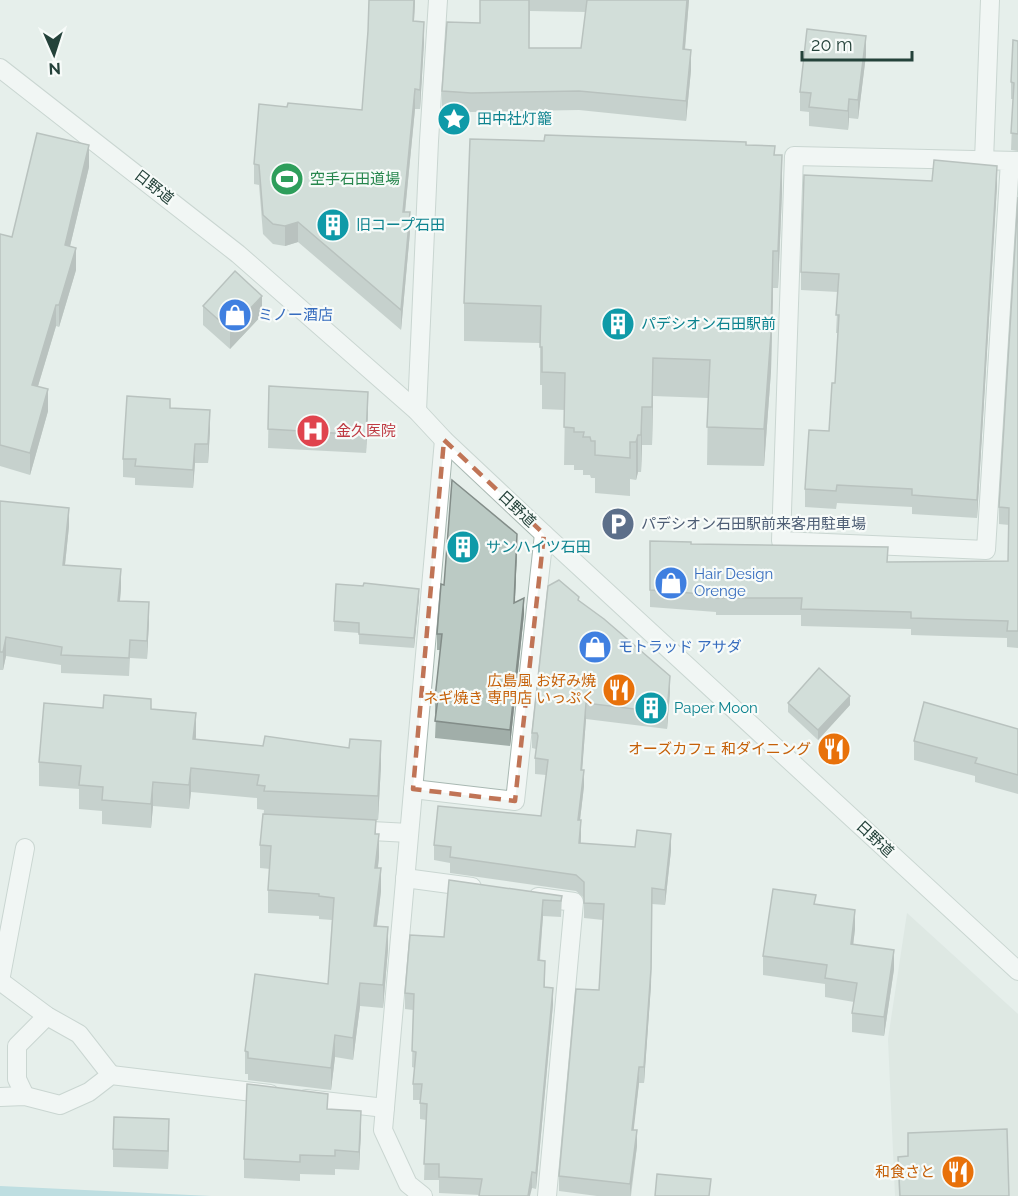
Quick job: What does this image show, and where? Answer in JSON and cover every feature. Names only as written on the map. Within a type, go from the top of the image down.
[{"type":"street","points":[[417,411],[438,0]]},
{"type":"street","points":[[984,161],[990,0]]},
{"type":"street","name":"日野道","points":[[0,68],[238,254],[417,411],[444,440],[544,534],[1018,971]]},
{"type":"street","points":[[794,156],[1014,161],[986,550],[781,541],[794,156]]},
{"type":"street","points":[[423,1196],[408,1184],[383,1130],[444,440]]},
{"type":"street","points":[[413,789],[514,801],[544,534]]},
{"type":"street","points":[[331,829],[409,833]]},
{"type":"street","points":[[25,848],[0,981],[47,1016],[79,1034],[111,1075]]},
{"type":"street","points":[[405,878],[484,889]]},
{"type":"street","points":[[518,894],[574,902],[547,1196]]},
{"type":"street","points":[[25,1096],[17,1079],[17,1046],[47,1016]]},
{"type":"street","points":[[0,1097],[25,1096],[60,1105],[89,1092],[111,1075],[385,1108]]},
{"type":"highlighted area","points":[[444,440],[544,534],[515,801],[413,789]]},
{"type":"shaded area","points":[[907,913],[1018,1014],[1018,1196],[895,1196],[888,1039]]},
{"type":"water","points":[[0,1186],[211,1196],[0,1196]]},
{"type":"building","name":"旧コープ石田","points":[[369,0],[414,0],[413,21],[424,22],[420,90],[415,89],[403,212],[410,212],[401,310],[298,222],[285,226],[273,224],[263,215],[259,165],[254,164],[259,104],[287,107],[288,103],[362,110]]},
{"type":"building","points":[[480,0],[529,0],[529,48],[581,48],[587,0],[687,0],[683,49],[691,50],[686,101],[579,91],[471,93],[442,91],[447,22],[480,23]]},
{"type":"building","points":[[807,29],[866,36],[858,100],[849,99],[848,111],[809,107],[811,93],[800,92]]},
{"type":"building","points":[[1013,40],[1018,41],[1018,134],[1011,133],[1014,83],[1011,82]]},
{"type":"building","points":[[37,133],[89,145],[65,245],[76,248],[32,385],[48,389],[30,453],[0,445],[0,234],[12,237]]},
{"type":"building","points":[[545,135],[746,142],[746,145],[775,146],[774,155],[782,155],[778,251],[773,251],[771,333],[764,429],[707,427],[710,360],[653,358],[652,407],[642,407],[641,435],[638,435],[636,442],[630,442],[630,458],[595,455],[595,441],[591,441],[590,437],[583,437],[584,432],[574,432],[574,428],[564,427],[565,373],[542,372],[541,306],[464,303],[470,139],[544,141]]},
{"type":"building","points":[[934,160],[997,166],[977,500],[912,495],[912,489],[837,485],[836,491],[805,489],[809,430],[829,431],[832,383],[835,383],[839,274],[801,272],[804,175],[932,181]]},
{"type":"building","points":[[1018,197],[1018,631],[1007,631],[1008,621],[911,618],[911,612],[801,609],[802,598],[716,598],[716,595],[650,590],[650,541],[691,542],[691,544],[888,547],[887,562],[1008,561],[1009,508],[999,507]]},
{"type":"building","points":[[235,271],[262,296],[230,330],[203,306]]},
{"type":"building","points":[[269,386],[368,392],[366,435],[268,429]]},
{"type":"building","points":[[127,396],[170,399],[170,408],[210,410],[208,444],[195,444],[193,470],[135,466],[136,459],[123,459]]},
{"type":"building","points":[[452,480],[517,534],[514,603],[524,598],[510,730],[435,721],[438,698],[435,698],[442,634],[437,634],[441,584],[444,585]]},
{"type":"building","points":[[0,501],[69,508],[63,565],[121,569],[118,601],[149,602],[147,641],[130,640],[129,658],[61,655],[62,647],[6,637],[3,652],[0,652]]},
{"type":"building","points":[[559,580],[579,597],[578,600],[604,619],[670,676],[667,713],[586,703],[583,741],[581,770],[584,770],[578,820],[581,820],[579,843],[635,847],[637,830],[671,834],[665,890],[652,888],[651,969],[644,1067],[639,1067],[632,1130],[637,1130],[630,1184],[559,1176],[576,989],[599,990],[604,904],[584,903],[584,882],[576,875],[450,857],[451,847],[434,845],[438,806],[541,816],[548,760],[535,758],[538,736],[537,733],[532,733],[548,586]]},
{"type":"building","points":[[364,583],[419,589],[414,638],[359,634],[359,623],[334,621],[336,584],[363,586]]},
{"type":"building","points":[[819,668],[850,696],[818,730],[788,703]]},
{"type":"building","points":[[104,695],[151,699],[151,709],[196,713],[193,739],[263,746],[265,736],[349,748],[350,739],[381,741],[378,796],[264,791],[265,786],[257,785],[259,775],[191,768],[189,785],[153,782],[151,804],[102,800],[103,787],[79,785],[81,766],[39,762],[44,703],[103,708]]},
{"type":"building","points":[[924,702],[1018,729],[1018,775],[975,763],[977,758],[914,741]]},
{"type":"building","points":[[263,814],[376,820],[375,834],[379,834],[375,868],[381,868],[374,926],[388,927],[383,985],[360,983],[353,1038],[335,1035],[331,1068],[248,1058],[248,1052],[245,1051],[255,974],[328,984],[334,898],[319,896],[319,894],[268,890],[271,846],[260,845]]},
{"type":"building","points":[[449,880],[562,896],[561,901],[543,900],[538,960],[545,961],[544,987],[553,988],[536,1173],[532,1172],[528,1196],[479,1196],[482,1179],[439,1177],[439,1164],[424,1164],[427,1104],[420,1103],[422,1084],[413,1084],[416,1052],[412,1051],[414,994],[405,993],[410,935],[444,937]]},
{"type":"building","points":[[773,889],[816,895],[814,904],[855,910],[851,944],[894,950],[884,1017],[852,1013],[857,983],[825,978],[827,965],[763,956]]},
{"type":"building","points":[[247,1084],[328,1094],[327,1109],[361,1111],[359,1152],[335,1150],[335,1156],[300,1155],[300,1162],[244,1159]]},
{"type":"building","points":[[114,1117],[169,1119],[168,1151],[113,1149]]},
{"type":"building","points":[[1007,1129],[1009,1196],[900,1196],[898,1157],[908,1156],[908,1133]]},
{"type":"building","points":[[657,1174],[711,1179],[709,1196],[655,1196]]},
{"type":"place","name":"田中社灯籠","points":[[454,119]]},
{"type":"place","name":"空手石田道場","points":[[287,179]]},
{"type":"place","name":"旧コープ石田","points":[[333,225]]},
{"type":"place","name":"ミノー酒店","points":[[235,315]]},
{"type":"place","name":"パデシオン石田駅前","points":[[618,324]]},
{"type":"place","name":"金久医院","points":[[313,431]]},
{"type":"place","name":"パデシオン石田駅前来客用駐車場","points":[[618,524]]},
{"type":"place","name":"サンハイツ石田","points":[[463,547]]},
{"type":"place","name":"Hair Design Orenge","points":[[671,583]]},
{"type":"place","name":"モトラッド アサダ","points":[[595,647]]},
{"type":"place","name":"広島風 お好み焼 ネギ焼き 専門店 いっぷく","points":[[619,690]]},
{"type":"place","name":"Paper Moon","points":[[651,708]]},
{"type":"place","name":"オーズカフェ 和ダイニング","points":[[834,749]]},
{"type":"place","name":"和食さと","points":[[958,1172]]}]
